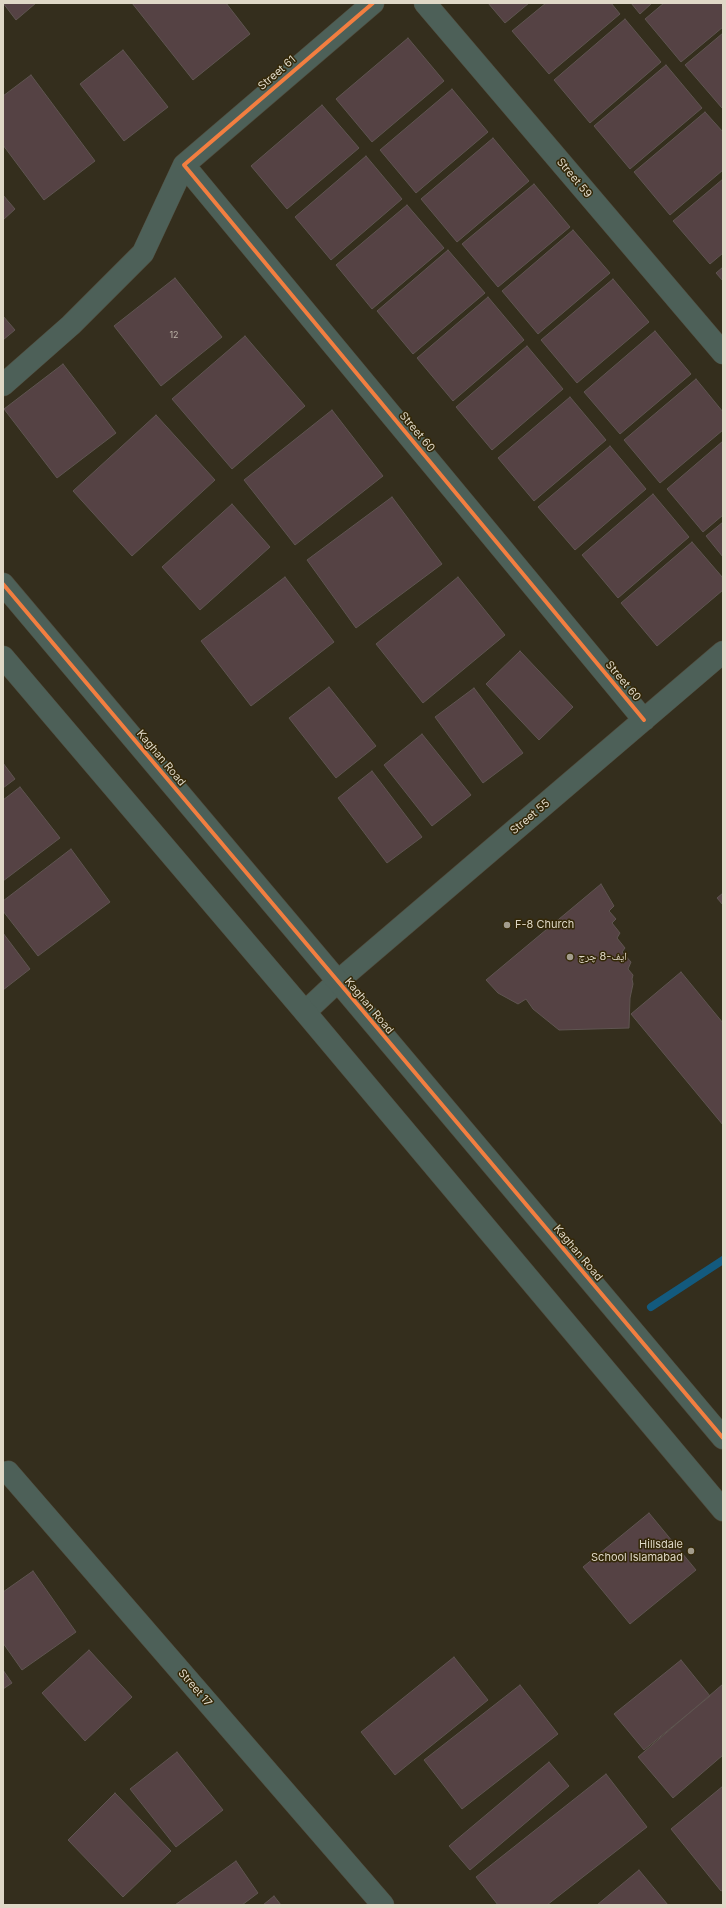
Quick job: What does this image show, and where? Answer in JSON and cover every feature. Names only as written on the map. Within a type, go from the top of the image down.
[{"type":"street","name":"Street 61","points":[[189,160],[372,3]]},
{"type":"street","name":"Street 59","points":[[425,3],[723,353]]},
{"type":"street","points":[[3,385],[71,325],[142,253],[189,160]]},
{"type":"street","name":"Street 60","points":[[189,160],[644,720]]},
{"type":"street","name":"Kaghan Road","points":[[3,584],[723,1438]]},
{"type":"street","name":"Street 55","points":[[305,1012],[337,982],[723,652]]},
{"type":"street","points":[[3,657],[305,1012],[723,1510]]},
{"type":"street","name":"Street 17","points":[[8,1472],[383,1905]]},
{"type":"building","points":[[3,3],[36,3],[16,20]]},
{"type":"building","points":[[132,3],[226,3],[250,34],[193,80]]},
{"type":"building","points":[[488,3],[529,3],[505,23]]},
{"type":"building","points":[[546,3],[611,3],[620,14],[549,74],[512,31]]},
{"type":"building","points":[[631,3],[652,3],[640,14]]},
{"type":"building","points":[[664,3],[723,3],[723,27],[681,62],[645,19]]},
{"type":"building","points":[[625,19],[661,62],[590,123],[554,80]]},
{"type":"building","points":[[723,33],[723,107],[722,108],[685,65]]},
{"type":"building","points":[[408,38],[444,81],[372,142],[336,99]]},
{"type":"building","points":[[123,50],[168,107],[124,141],[80,84]]},
{"type":"building","points":[[666,65],[702,108],[630,169],[594,126]]},
{"type":"building","points":[[31,75],[95,161],[44,200],[3,145],[3,96]]},
{"type":"building","points":[[452,89],[488,132],[416,193],[380,150]]},
{"type":"building","points":[[322,105],[359,148],[287,209],[251,166]]},
{"type":"building","points":[[705,112],[723,132],[723,170],[670,215],[634,172]]},
{"type":"building","points":[[493,138],[529,181],[457,242],[421,199]]},
{"type":"building","points":[[366,156],[402,199],[331,260],[295,217]]},
{"type":"building","points":[[723,179],[723,253],[710,264],[673,221]]},
{"type":"building","points":[[534,184],[570,227],[498,287],[462,244]]},
{"type":"building","points":[[3,195],[15,209],[3,220]]},
{"type":"building","points":[[407,205],[444,248],[372,309],[336,265]]},
{"type":"building","points":[[573,230],[610,273],[538,334],[502,291]]},
{"type":"building","points":[[448,250],[485,293],[413,354],[377,311]]},
{"type":"building","points":[[723,267],[723,281],[716,273]]},
{"type":"building","points":[[175,278],[222,337],[161,386],[114,326]]},
{"type":"building","points":[[613,279],[649,322],[577,383],[541,340]]},
{"type":"building","points":[[488,297],[524,340],[453,401],[417,358]]},
{"type":"building","points":[[3,316],[15,330],[3,340]]},
{"type":"building","points":[[655,331],[691,374],[620,434],[584,392]]},
{"type":"building","points":[[245,336],[305,406],[232,469],[172,399]]},
{"type":"building","points":[[527,346],[563,389],[492,450],[456,407]]},
{"type":"building","points":[[63,364],[116,433],[57,478],[4,409]]},
{"type":"building","points":[[696,379],[723,412],[723,430],[660,483],[624,440]]},
{"type":"building","points":[[570,397],[606,440],[534,501],[498,458]]},
{"type":"building","points":[[332,410],[383,476],[295,545],[244,480]]},
{"type":"building","points":[[156,415],[215,480],[132,556],[73,491]]},
{"type":"building","points":[[723,441],[723,515],[703,532],[667,489]]},
{"type":"building","points":[[610,446],[646,489],[575,550],[538,507]]},
{"type":"building","points":[[653,494],[689,537],[618,598],[582,555]]},
{"type":"building","points":[[392,497],[442,564],[356,628],[307,560]]},
{"type":"building","points":[[232,504],[270,547],[200,610],[162,567]]},
{"type":"building","points":[[723,522],[723,557],[706,536]]},
{"type":"building","points":[[692,542],[723,578],[723,590],[657,646],[621,603]]},
{"type":"building","points":[[285,577],[334,642],[251,706],[201,641]]},
{"type":"building","points":[[458,577],[505,635],[423,703],[376,644]]},
{"type":"building","points":[[520,651],[573,707],[539,740],[486,684]]},
{"type":"building","points":[[329,687],[376,746],[336,778],[289,718]]},
{"type":"building","points":[[474,688],[523,753],[483,783],[435,717]]},
{"type":"building","points":[[422,734],[471,795],[432,826],[384,765]]},
{"type":"building","points":[[3,763],[15,779],[3,788]]},
{"type":"building","points":[[372,771],[422,837],[387,863],[338,798]]},
{"type":"building","points":[[20,787],[60,838],[3,881],[3,800]]},
{"type":"building","points":[[71,849],[110,902],[38,956],[3,911],[3,901]]},
{"type":"building","name":"ایف-8 چرچ","points":[[601,884],[614,906],[609,911],[616,919],[612,923],[620,933],[617,938],[625,948],[622,952],[631,962],[628,969],[633,975],[630,998],[629,1028],[559,1030],[533,1009],[526,999],[518,1004],[498,993],[486,980]]},
{"type":"building","points":[[723,893],[723,905],[717,898]]},
{"type":"building","points":[[3,933],[30,969],[3,990]]},
{"type":"building","points":[[681,972],[723,1023],[723,1125],[631,1014]]},
{"type":"building","points":[[649,1513],[696,1570],[630,1624],[583,1567]]},
{"type":"building","points":[[33,1571],[76,1632],[22,1670],[3,1643],[3,1592]]},
{"type":"building","points":[[89,1650],[132,1697],[85,1741],[42,1693]]},
{"type":"building","points":[[454,1657],[488,1700],[395,1775],[361,1732]]},
{"type":"building","points":[[681,1660],[710,1696],[644,1750],[614,1714]]},
{"type":"building","points":[[3,1670],[12,1683],[3,1689]]},
{"type":"building","points":[[723,1684],[723,1755],[673,1798],[638,1757]]},
{"type":"building","points":[[520,1685],[558,1734],[462,1809],[424,1760]]},
{"type":"building","points":[[177,1752],[223,1810],[176,1847],[130,1789]]},
{"type":"building","points":[[549,1762],[569,1786],[470,1870],[449,1846]]},
{"type":"building","points":[[606,1774],[647,1827],[547,1905],[498,1905],[476,1877]]},
{"type":"building","points":[[723,1786],[723,1890],[721,1891],[671,1829]]},
{"type":"building","points":[[115,1793],[171,1851],[123,1897],[68,1840]]},
{"type":"building","points":[[236,1861],[258,1893],[242,1905],[175,1905]]},
{"type":"building","points":[[639,1870],[668,1905],[597,1905]]},
{"type":"building","points":[[274,1896],[281,1905],[263,1905]]},
{"type":"waterway","points":[[651,1307],[723,1260]]},
{"type":"cycle path","points":[[373,3],[184,165],[644,720]]},
{"type":"cycle path","points":[[3,584],[723,1438]]},
{"type":"place","name":"F-8 Church","points":[[507,925]]},
{"type":"place","name":"ایف-8 چرچ","points":[[570,957]]},
{"type":"place","name":"Hillsdale School Islamabad","points":[[691,1551]]}]
